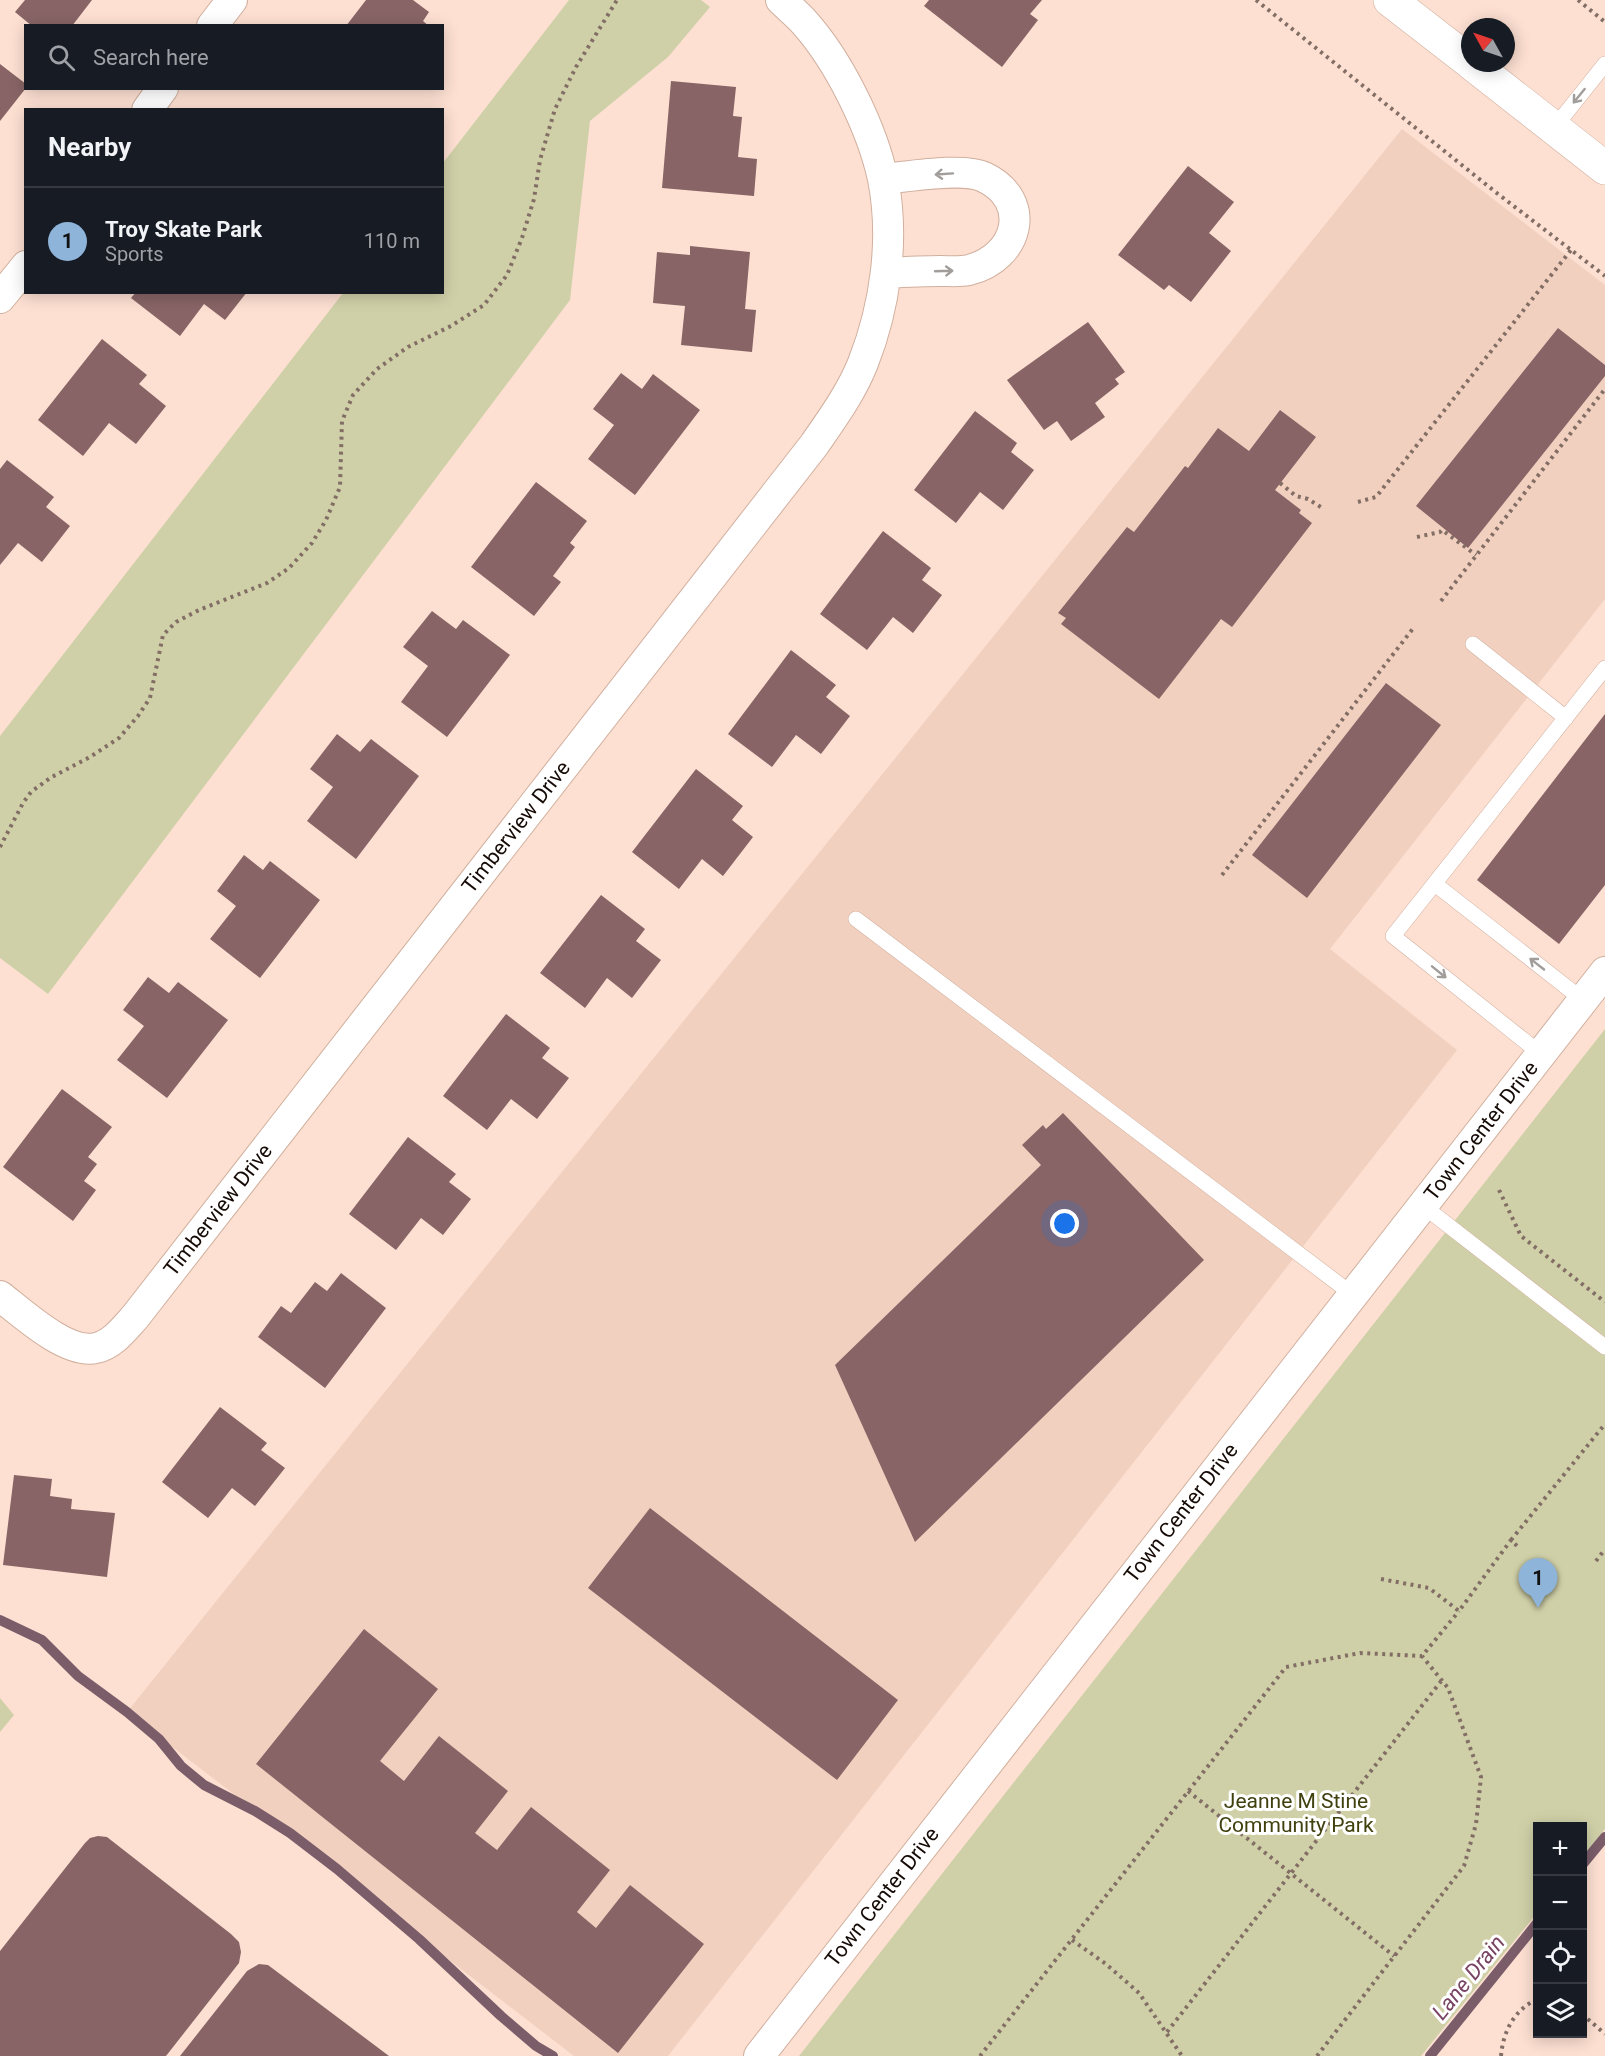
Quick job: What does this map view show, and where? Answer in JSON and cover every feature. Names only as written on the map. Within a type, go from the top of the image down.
[{"type":"main road","points":[[1390,0],[1461,56]]},
{"type":"main road","points":[[1482,72],[1554,128],[1599,159]]},
{"type":"street","points":[[214,24],[232,0]]},
{"type":"street","name":"Timberview Drive","points":[[0,1296],[53,1337],[73,1346],[95,1349],[116,1338],[135,1317],[814,445],[839,409],[862,365],[877,322],[886,273],[888,234],[883,179],[864,122],[831,57],[804,22],[781,0]]},
{"type":"street","points":[[148,108],[162,90]]},
{"type":"street","points":[[883,179],[961,172],[982,176],[999,186],[1014,205],[1014,226],[1009,245],[989,262],[968,270],[886,273]]},
{"type":"street","points":[[0,298],[24,268]]},
{"type":"street","name":"Town Center Drive","points":[[759,2056],[1605,972]]},
{"type":"lane","points":[[1554,128],[1605,64]]},
{"type":"lane","points":[[1473,644],[1566,718]]},
{"type":"lane","points":[[1541,1054],[1393,936],[1605,668]]},
{"type":"lane","points":[[1435,884],[1583,1000]]},
{"type":"lane","points":[[856,919],[1352,1294]]},
{"type":"lane","points":[[1422,1205],[1605,1347]]},
{"type":"path","points":[[0,847],[31,792],[50,778],[90,757],[119,738],[138,716],[150,698],[163,635],[176,622],[199,610],[267,583],[289,568],[312,543],[326,520],[340,487],[342,421],[352,395],[377,369],[408,347],[450,326],[484,305],[507,275],[531,209],[540,160],[555,109],[576,67],[618,0]]},
{"type":"path","points":[[1256,0],[1605,276]]},
{"type":"path","points":[[1578,0],[1605,21]]},
{"type":"path","points":[[1358,502],[1376,497],[1571,250]]},
{"type":"path","points":[[1441,601],[1605,389]]},
{"type":"path","points":[[1280,483],[1296,496],[1308,499],[1324,509]]},
{"type":"path","points":[[1417,537],[1442,530],[1476,555]]},
{"type":"path","points":[[1222,875],[1415,626]]},
{"type":"path","points":[[1499,1190],[1521,1236],[1605,1302]]},
{"type":"path","points":[[1422,1656],[1459,1611],[1511,1540],[1605,1424]]},
{"type":"path","points":[[1511,1540],[1519,1548]]},
{"type":"path","points":[[1596,1561],[1605,1549]]},
{"type":"path","points":[[1381,1579],[1429,1588],[1459,1611]]},
{"type":"path","points":[[980,2056],[1286,1667],[1360,1653],[1422,1656],[1448,1688],[1481,1777],[1476,1824],[1464,1866],[1317,2056]]},
{"type":"path","points":[[1167,2032],[1442,1680]]},
{"type":"path","points":[[1188,1791],[1394,1956]]},
{"type":"path","points":[[1072,1940],[1106,1964],[1139,1993],[1182,2056]]},
{"type":"path","points":[[1501,2056],[1509,2025],[1521,2009],[1533,2002]]},
{"type":"path","points":[[1587,2018],[1605,2034]]},
{"type":"shaded area","points":[[1402,129],[1605,285],[1605,599],[1330,949],[1457,1050],[668,2056],[574,2056],[127,1712]]},
{"type":"green space","points":[[569,0],[701,0],[710,7],[668,57],[590,121],[570,300],[48,994],[0,958],[0,736],[342,294],[444,294],[444,162]]},
{"type":"green space","name":"Jeanne M Stine Community Park","points":[[1605,1029],[1605,1829],[1587,1852],[1587,1822],[1533,1822],[1533,1918],[1421,2056],[799,2056]]},
{"type":"green space","points":[[0,1698],[14,1715],[0,1732]]},
{"type":"building","points":[[25,0],[92,0],[74,24],[30,24],[15,12]]},
{"type":"building","points":[[366,0],[413,0],[429,12],[423,21],[427,24],[348,24]]},
{"type":"building","points":[[929,0],[1042,0],[1030,14],[1038,20],[1002,67],[924,6]]},
{"type":"building","points":[[0,64],[24,82],[24,90],[0,121]]},
{"type":"building","points":[[671,81],[736,87],[733,116],[742,117],[738,157],[757,159],[754,196],[662,188]]},
{"type":"building","points":[[1188,166],[1234,202],[1209,233],[1231,251],[1191,302],[1169,285],[1164,290],[1118,255]]},
{"type":"building","points":[[690,246],[750,252],[745,309],[756,310],[752,352],[681,345],[685,306],[653,303],[657,252],[690,255]]},
{"type":"building","points":[[134,294],[245,294],[225,320],[204,304],[180,336],[131,298]]},
{"type":"building","points":[[1088,322],[1125,372],[1115,379],[1119,384],[1095,403],[1105,417],[1071,441],[1057,421],[1044,430],[1007,380]]},
{"type":"building","points":[[1558,328],[1605,365],[1605,376],[1468,548],[1416,506]]},
{"type":"building","points":[[102,339],[147,375],[139,384],[166,406],[136,444],[109,423],[83,456],[38,420]]},
{"type":"building","points":[[621,373],[642,389],[653,374],[700,410],[635,495],[588,459],[614,425],[593,409]]},
{"type":"building","points":[[1280,410],[1316,437],[1275,490],[1301,510],[1299,513],[1312,523],[1232,627],[1221,619],[1159,699],[1061,624],[1066,618],[1058,613],[1127,527],[1134,532],[1218,428],[1249,451]]},
{"type":"building","points":[[975,411],[1017,443],[1011,452],[1034,470],[1003,510],[980,492],[956,523],[914,490]]},
{"type":"building","points":[[7,460],[54,497],[46,507],[70,526],[42,562],[18,543],[0,565],[0,469]]},
{"type":"building","points":[[536,482],[587,521],[570,543],[575,547],[553,576],[561,582],[534,616],[471,567]]},
{"type":"building","points":[[883,531],[931,568],[922,580],[942,595],[913,633],[893,617],[867,650],[820,614]]},
{"type":"building","points":[[432,611],[456,629],[463,620],[510,655],[447,737],[401,702],[428,666],[403,647]]},
{"type":"building","points":[[791,650],[836,685],[826,697],[850,716],[821,754],[796,735],[772,767],[728,734]]},
{"type":"building","points":[[1386,683],[1441,725],[1307,898],[1252,855]]},
{"type":"building","points":[[1605,714],[1605,885],[1559,944],[1477,880]]},
{"type":"building","points":[[337,734],[360,752],[371,739],[419,776],[356,859],[307,821],[333,787],[310,769]]},
{"type":"building","points":[[696,769],[743,806],[732,820],[753,837],[723,876],[702,859],[679,889],[632,852]]},
{"type":"building","points":[[244,855],[263,870],[270,861],[320,900],[260,978],[210,939],[236,906],[217,891]]},
{"type":"building","points":[[601,895],[645,929],[636,941],[661,960],[632,998],[607,978],[585,1008],[540,973]]},
{"type":"building","points":[[148,977],[169,993],[178,982],[228,1020],[167,1098],[117,1060],[144,1026],[123,1010]]},
{"type":"building","points":[[506,1014],[550,1048],[542,1058],[569,1078],[537,1119],[511,1099],[487,1130],[443,1096]]},
{"type":"building","points":[[62,1089],[112,1127],[88,1157],[97,1164],[84,1181],[96,1190],[73,1221],[3,1167]]},
{"type":"building","points":[[1063,1113],[1204,1260],[915,1542],[835,1365],[1041,1165],[1022,1145],[1043,1125],[1046,1129]]},
{"type":"building","points":[[408,1137],[456,1174],[449,1182],[471,1199],[443,1235],[421,1218],[396,1250],[349,1214]]},
{"type":"building","points":[[341,1273],[386,1308],[325,1388],[258,1337],[281,1306],[291,1313],[315,1282],[327,1291]]},
{"type":"building","points":[[220,1407],[267,1443],[261,1450],[285,1468],[255,1506],[232,1488],[208,1518],[162,1482]]},
{"type":"building","points":[[14,1475],[52,1479],[50,1496],[72,1499],[71,1509],[115,1513],[107,1577],[3,1565]]},
{"type":"building","points":[[650,1508],[898,1700],[837,1780],[588,1588]]},
{"type":"building","points":[[364,1629],[438,1689],[380,1761],[404,1781],[439,1736],[508,1791],[475,1833],[497,1850],[531,1807],[610,1870],[577,1912],[596,1928],[630,1885],[704,1944],[618,2053],[256,1764]]},
{"type":"building","points":[[107,1837],[231,1934],[239,1942],[241,1952],[239,1963],[166,2056],[0,2056],[0,1951],[85,1843],[90,1838]]},
{"type":"building","points":[[259,1964],[268,1965],[389,2056],[180,2056],[247,1971]]},
{"type":"waterway","points":[[0,1620],[42,1640],[78,1676],[159,1739],[181,1766],[204,1785],[255,1811],[290,1833],[337,1869],[419,1939],[501,2016],[536,2046],[553,2056]]},
{"type":"waterway","name":"Lane Drain","points":[[1587,1859],[1605,1837]]},
{"type":"waterway","name":"Lane Drain","points":[[1430,2056],[1533,1928]]},
{"type":"place","name":"Troy Skate Park","points":[[1538,1608]]}]
